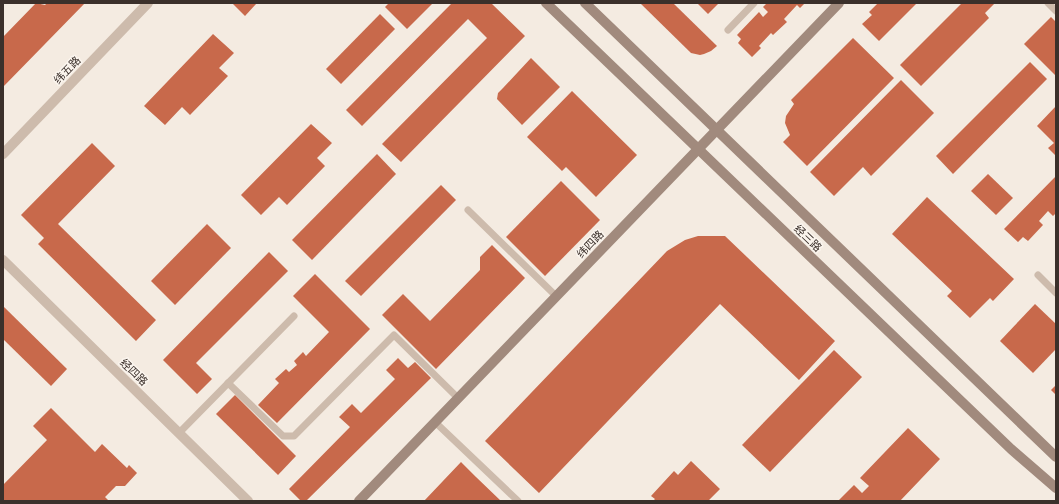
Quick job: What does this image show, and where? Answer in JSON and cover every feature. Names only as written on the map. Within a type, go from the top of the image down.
[{"type":"main road","name":"经三路","points":[[546,3],[1006,443],[1056,488]]},
{"type":"main road","name":"经三路","points":[[585,3],[1056,457]]},
{"type":"main road","name":"纬四路","points":[[359,501],[839,3]]},
{"type":"street","name":"纬五路","points":[[3,154],[148,3]]},
{"type":"street","name":"经四路","points":[[3,260],[248,501]]},
{"type":"lane","points":[[728,30],[754,3]]},
{"type":"lane","points":[[1048,3],[1056,11]]},
{"type":"lane","points":[[468,210],[556,296]]},
{"type":"lane","points":[[1038,276],[1056,293]]},
{"type":"lane","points":[[179,433],[294,316]]},
{"type":"lane","points":[[228,383],[283,436],[294,436],[394,335],[458,398]]},
{"type":"lane","points":[[435,422],[518,501]]},
{"type":"building","points":[[36,3],[45,5],[47,3],[85,3],[3,87],[3,37]]},
{"type":"building","points":[[232,3],[257,3],[245,16]]},
{"type":"building","points":[[389,3],[433,3],[407,29],[385,7]]},
{"type":"building","points":[[452,3],[491,3],[525,36],[401,162],[382,144],[487,38],[468,19],[362,126],[346,110]]},
{"type":"building","points":[[640,3],[673,3],[717,46],[704,54],[700,55],[691,53]]},
{"type":"building","points":[[697,3],[719,3],[708,14]]},
{"type":"building","points":[[767,3],[805,3],[800,8],[797,5],[784,19],[787,22],[773,35],[771,33],[759,46],[761,48],[752,57],[738,43],[741,39],[737,35],[759,12],[763,17],[768,12],[763,7]]},
{"type":"building","points":[[878,3],[917,3],[879,41],[862,24],[872,15],[869,12]]},
{"type":"building","points":[[962,3],[995,3],[985,13],[989,18],[921,86],[900,65]]},
{"type":"building","points":[[380,14],[395,29],[341,84],[326,69]]},
{"type":"building","points":[[1051,17],[1056,22],[1056,76],[1024,44]]},
{"type":"building","points":[[213,34],[234,53],[219,68],[228,76],[190,115],[182,107],[165,125],[144,106]]},
{"type":"building","points":[[853,38],[894,78],[807,166],[783,142],[790,135],[785,123],[786,116],[794,104],[791,100]]},
{"type":"building","points":[[531,58],[560,87],[522,125],[497,99],[498,93]]},
{"type":"building","points":[[1030,62],[1047,79],[953,174],[936,156]]},
{"type":"building","points":[[901,80],[934,113],[871,176],[863,167],[834,196],[810,172]]},
{"type":"building","points":[[572,91],[637,155],[596,197],[566,167],[562,171],[527,137]]},
{"type":"building","points":[[1056,106],[1056,156],[1048,148],[1054,143],[1037,126]]},
{"type":"building","points":[[311,124],[332,143],[317,158],[325,166],[287,205],[279,197],[261,215],[241,195]]},
{"type":"building","points":[[92,143],[115,166],[58,224],[156,320],[136,341],[38,244],[44,238],[21,215]]},
{"type":"building","points":[[377,154],[396,174],[312,260],[292,240]]},
{"type":"building","points":[[988,174],[1013,198],[996,215],[971,191]]},
{"type":"building","points":[[1056,176],[1056,213],[1053,216],[1048,211],[1039,221],[1043,225],[1028,241],[1023,237],[1018,242],[1004,229]]},
{"type":"building","points":[[561,181],[600,220],[545,276],[506,237]]},
{"type":"building","points":[[441,185],[456,200],[361,296],[345,281]]},
{"type":"building","points":[[927,197],[1014,279],[993,301],[990,298],[970,318],[947,296],[952,291],[892,234]]},
{"type":"building","points":[[207,224],[231,248],[175,305],[151,281]]},
{"type":"building","points":[[698,236],[725,236],[835,341],[799,380],[720,304],[539,493],[485,441],[667,251],[685,240]]},
{"type":"building","points":[[492,245],[525,278],[436,369],[382,315],[403,294],[430,321],[480,270],[480,257]]},
{"type":"building","points":[[269,252],[288,271],[196,363],[212,379],[197,394],[163,360]]},
{"type":"building","points":[[315,274],[370,329],[277,423],[258,405],[279,383],[275,379],[286,369],[289,372],[297,365],[294,361],[303,352],[306,356],[329,332],[293,296]]},
{"type":"building","points":[[1035,304],[1056,324],[1056,349],[1033,373],[1000,341]]},
{"type":"building","points":[[3,306],[67,369],[51,386],[3,339]]},
{"type":"building","points":[[834,350],[862,377],[770,472],[742,445]]},
{"type":"building","points":[[398,358],[408,368],[415,362],[431,378],[306,501],[301,501],[289,489],[350,427],[339,417],[352,404],[361,413],[395,379],[386,370]]},
{"type":"building","points":[[1056,385],[1056,395],[1051,390]]},
{"type":"building","points":[[235,395],[296,456],[278,475],[216,414]]},
{"type":"building","points":[[51,408],[95,452],[102,444],[127,468],[129,465],[137,473],[125,486],[116,486],[105,497],[109,501],[3,501],[3,485],[47,440],[33,426]]},
{"type":"building","points":[[908,428],[940,459],[900,501],[838,501],[854,485],[862,493],[869,486],[860,478]]},
{"type":"building","points":[[691,461],[720,489],[708,501],[653,501],[655,499],[651,496],[674,471],[678,475]]},
{"type":"building","points":[[461,462],[476,477],[501,501],[424,501]]}]
